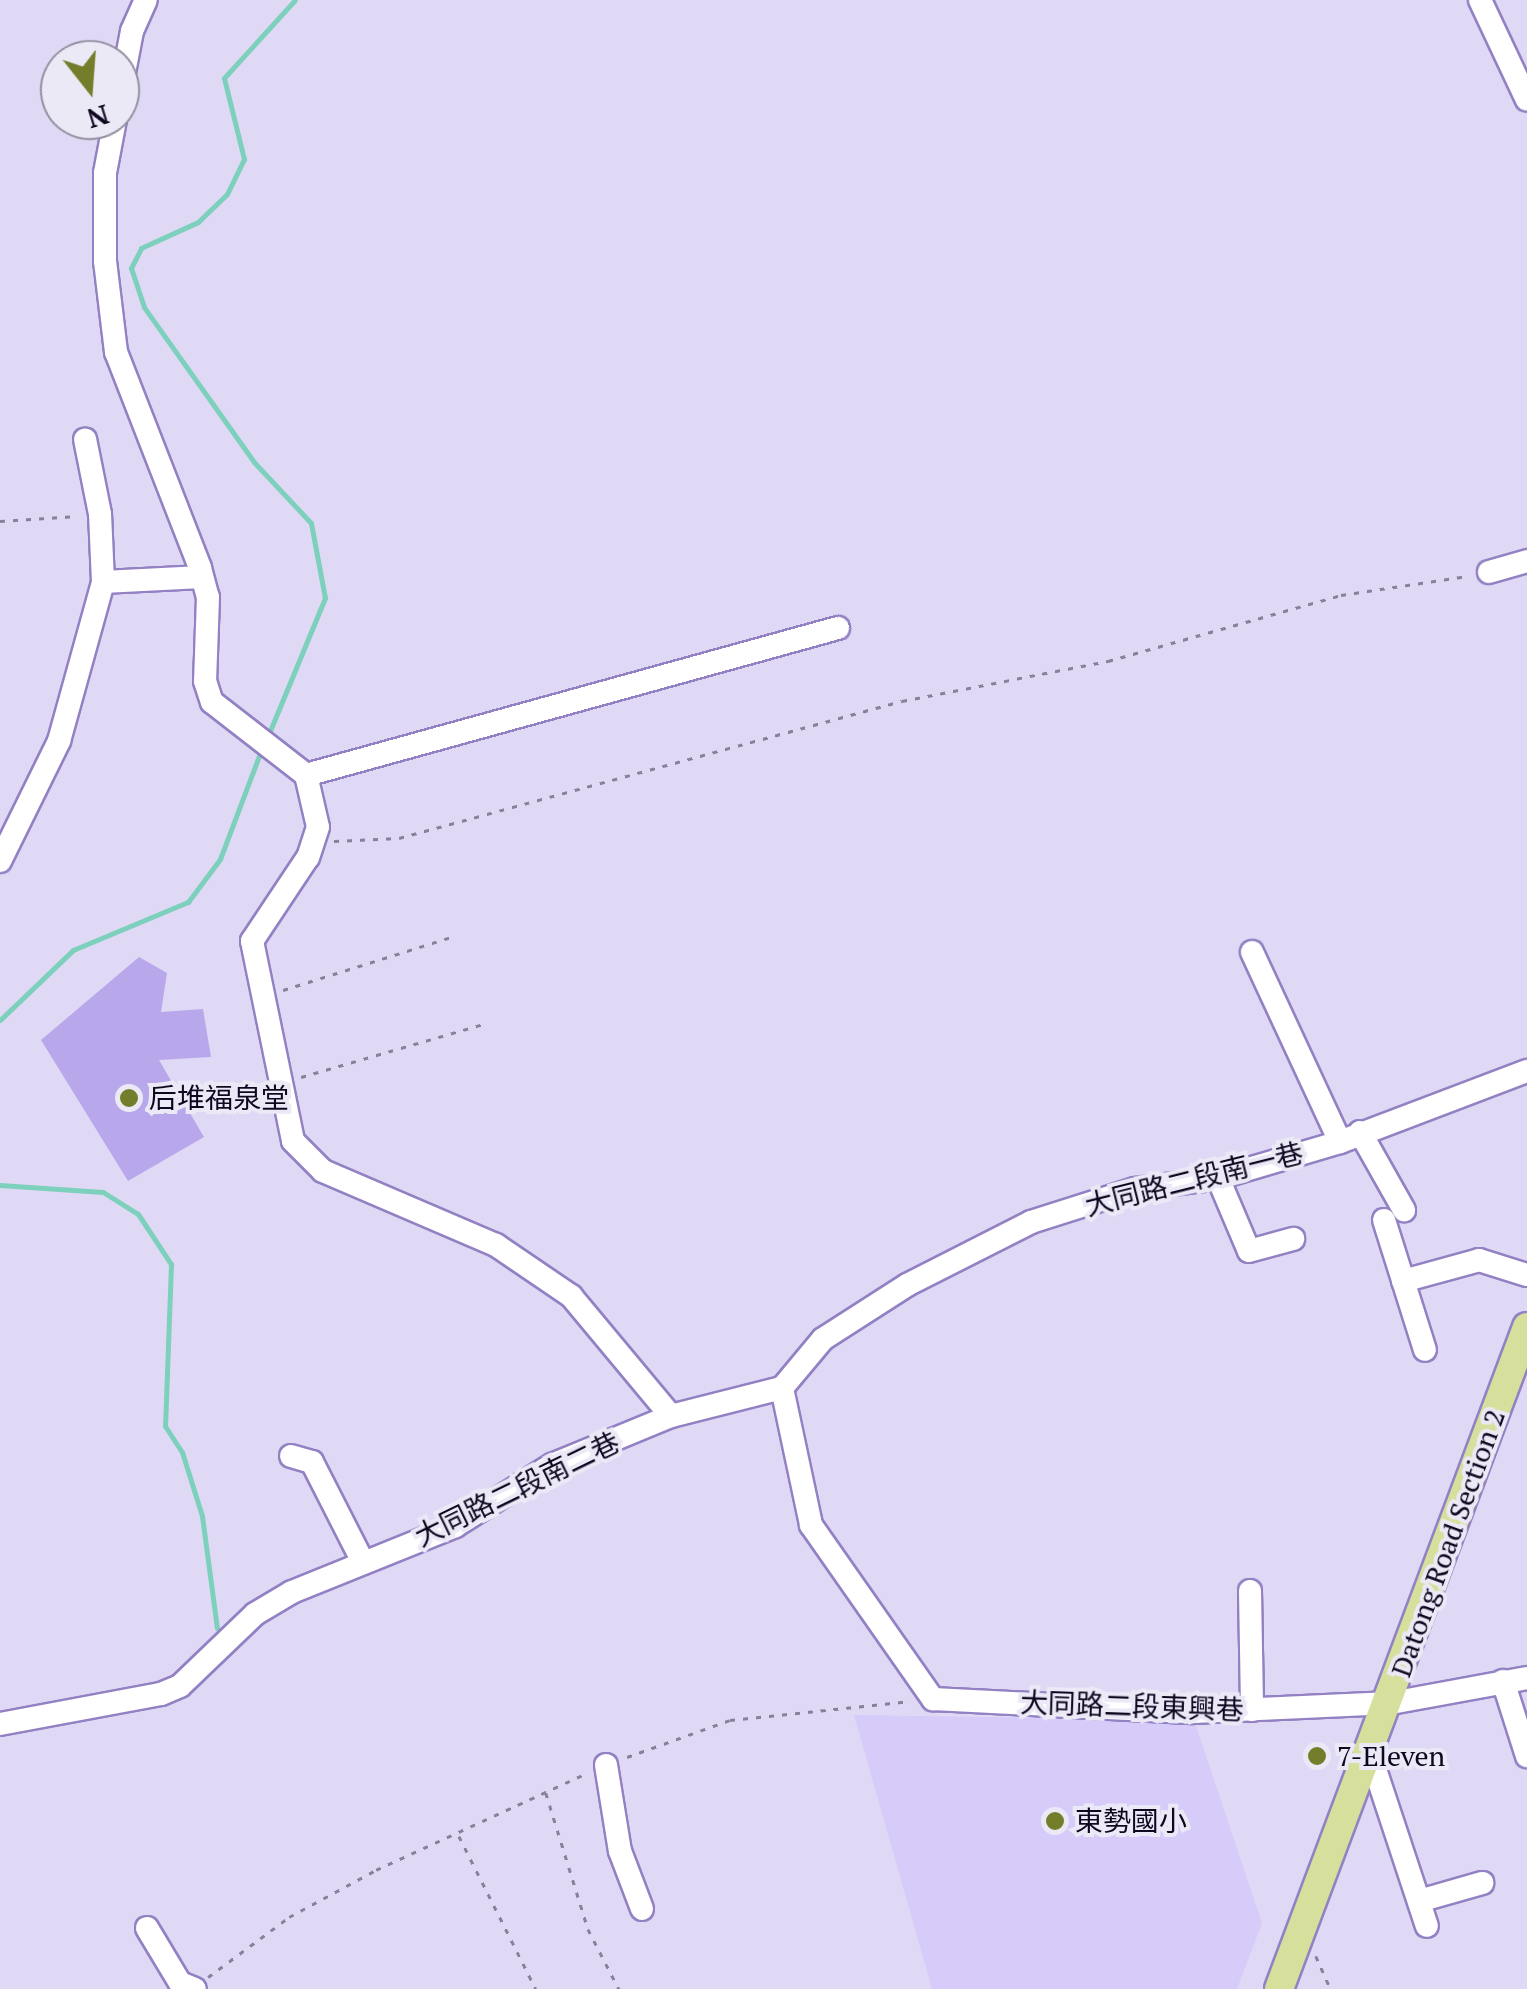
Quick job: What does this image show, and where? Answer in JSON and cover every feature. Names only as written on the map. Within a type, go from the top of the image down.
[{"type":"main road","name":"Datong Road Section 2","points":[[1279,1989],[1391,1703],[1527,1327]]},
{"type":"street","points":[[130,40],[146,0]]},
{"type":"street","points":[[1480,0],[1527,100]]},
{"type":"street","points":[[111,140],[105,173],[105,261],[116,352],[202,577],[212,702],[306,775],[318,827],[312,844],[252,941],[293,1140],[323,1172],[496,1245],[572,1296],[671,1416]]},
{"type":"street","points":[[0,861],[59,741],[104,582],[100,514],[85,439]]},
{"type":"street","points":[[1489,572],[1527,561]]},
{"type":"street","points":[[104,582],[202,577]]},
{"type":"street","points":[[306,775],[838,628]]},
{"type":"street","points":[[1252,952],[1394,1215],[1403,1281],[1425,1350]]},
{"type":"street","name":"大同路二段南一巷","points":[[782,1388],[823,1339],[907,1285],[1001,1237],[1134,1188],[1218,1178],[1350,1137],[1527,1071]]},
{"type":"street","points":[[1218,1178],[1250,1251],[1293,1239]]},
{"type":"street","points":[[1403,1281],[1480,1260],[1527,1275]]},
{"type":"street","points":[[782,1388],[811,1525],[933,1699]]},
{"type":"street","name":"大同路二段南二巷","points":[[0,1724],[161,1694],[180,1686],[256,1614],[362,1560],[455,1526],[552,1465],[671,1416],[782,1388]]},
{"type":"street","points":[[291,1456],[312,1462],[362,1560]]},
{"type":"street","points":[[1250,1591],[1252,1710]]},
{"type":"street","name":"大同路二段東興巷","points":[[933,1699],[1252,1710],[1391,1703],[1527,1678]]},
{"type":"street","points":[[1503,1681],[1527,1756]]},
{"type":"street","points":[[1369,1751],[1427,1926]]},
{"type":"street","points":[[606,1765],[620,1851],[642,1910]]},
{"type":"street","points":[[1419,1901],[1482,1883]]},
{"type":"street","points":[[148,1928],[180,1983],[194,1989]]},
{"type":"path","points":[[0,521],[100,514]]},
{"type":"path","points":[[312,844],[399,838],[902,701],[1108,661],[1341,595],[1489,572]]},
{"type":"path","points":[[266,1003],[290,984],[451,937]]},
{"type":"path","points":[[284,1082],[487,1023]]},
{"type":"path","points":[[194,1989],[289,1917],[606,1765],[730,1720],[933,1699]]},
{"type":"path","points":[[546,1792],[588,1930],[618,1989]]},
{"type":"path","points":[[459,1834],[536,1989]]},
{"type":"path","points":[[1303,1927],[1331,1989]]},
{"type":"shaded area","name":"東勢國小","points":[[854,1715],[1194,1720],[1262,1923],[1237,1989],[932,1989]]},
{"type":"building","name":"后堆福泉堂","points":[[139,957],[167,973],[161,1012],[203,1009],[211,1057],[159,1060],[204,1137],[128,1181],[41,1040]]},
{"type":"waterway","points":[[267,738],[325,598],[311,523],[254,462],[144,307],[131,268],[141,248],[198,222],[227,194],[244,159],[224,78],[295,0]]},
{"type":"waterway","points":[[0,1020],[73,950],[188,902],[220,859],[262,748]]},
{"type":"waterway","points":[[0,1185],[103,1192],[138,1214],[171,1264],[165,1426],[182,1452],[202,1516],[217,1628]]},
{"type":"place","name":"后堆福泉堂","points":[[129,1098]]},
{"type":"place","name":"7-Eleven","points":[[1317,1756]]},
{"type":"place","name":"東勢國小","points":[[1055,1821]]}]
